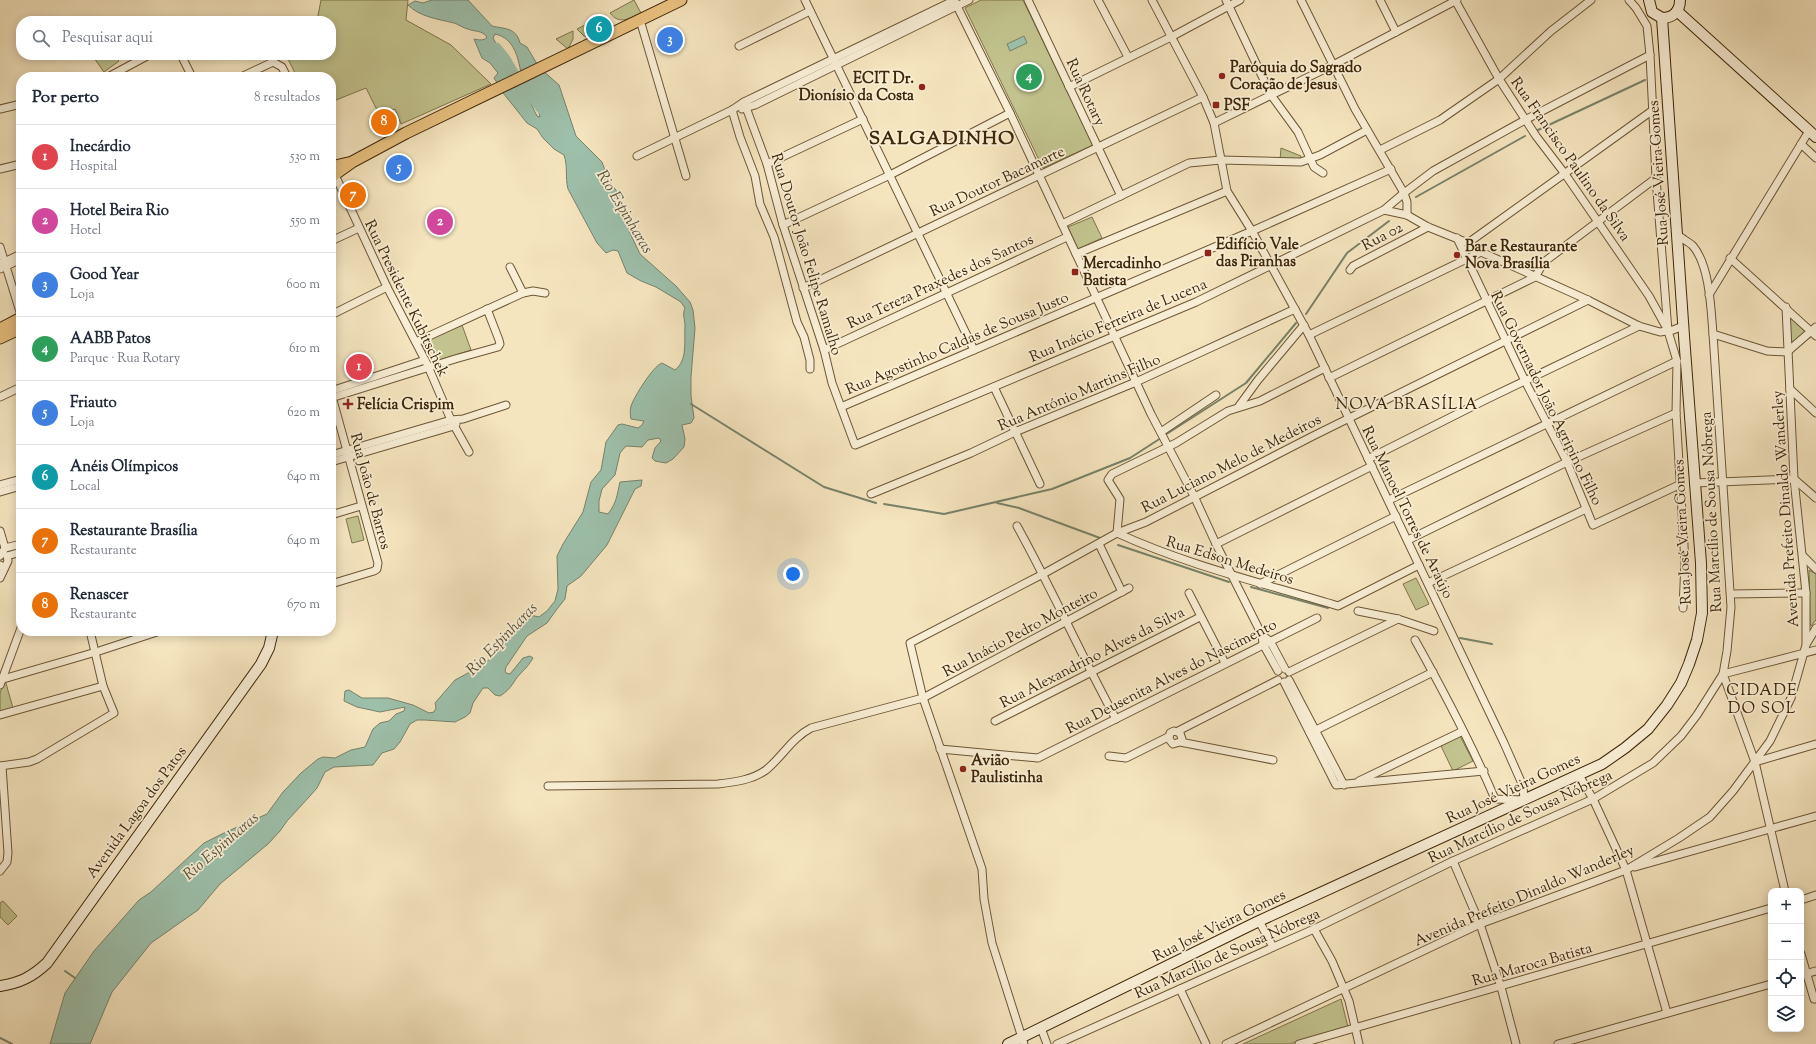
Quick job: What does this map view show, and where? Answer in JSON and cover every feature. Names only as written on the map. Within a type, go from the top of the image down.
[{"type":"main road","points":[[336,169],[406,133],[569,56],[681,0]]},
{"type":"main road","points":[[1649,0],[1652,12],[1662,18],[1671,17],[1677,12],[1680,0]]},
{"type":"main road","points":[[1677,12],[1813,134]]},
{"type":"main road","name":"Rua José Vieira Gomes","points":[[1008,1044],[1023,1041],[1042,1028],[1259,921],[1602,764],[1626,748],[1648,729],[1667,705],[1681,683],[1689,664],[1697,640],[1702,614],[1701,563],[1662,18]]},
{"type":"main road","points":[[0,329],[16,325]]},
{"type":"main road","points":[[0,338],[16,327]]},
{"type":"main road","name":"Avenida Lagoa dos Patos","points":[[0,986],[15,984],[27,979],[47,963],[261,664],[266,656],[272,636]]},
{"type":"street","points":[[805,0],[974,350]]},
{"type":"street","points":[[637,156],[675,139],[732,110],[746,105],[955,2],[969,0]]},
{"type":"street","name":"Rua Rotary","points":[[1028,0],[1121,196]]},
{"type":"street","points":[[1098,0],[1128,57]]},
{"type":"street","name":"Rua Manoel Torres de Araújo","points":[[1152,0],[1203,98],[1214,123],[1227,191],[1252,231],[1310,335],[1324,368],[1389,500],[1504,743],[1523,786],[1524,800]]},
{"type":"street","points":[[1069,87],[1171,37],[1227,3],[1240,0]]},
{"type":"street","points":[[1301,0],[1367,130],[1404,193],[1407,202],[1407,215]]},
{"type":"street","points":[[1380,0],[1396,32]]},
{"type":"street","points":[[1214,123],[1333,65],[1456,0]]},
{"type":"street","name":"Rua Francisco Paulino da Silva","points":[[1456,0],[1499,79],[1525,120],[1565,174],[1650,296],[1668,332]]},
{"type":"street","points":[[1380,150],[1440,120],[1499,79],[1552,31],[1591,0]]},
{"type":"street","points":[[1630,0],[1647,26],[1650,55],[1656,178],[1668,332],[1677,361],[1676,413],[1685,562],[1683,608]]},
{"type":"street","points":[[955,2],[1010,113],[1067,236],[1098,297],[1136,382],[1194,496],[1232,577],[1266,642],[1284,670],[1291,676],[1284,681],[1178,731],[1172,732],[1168,737],[1126,758],[1109,756]]},
{"type":"street","points":[[1227,3],[1271,95],[1295,127],[1314,167],[1323,173]]},
{"type":"street","points":[[739,46],[810,11]]},
{"type":"street","points":[[640,20],[686,176]]},
{"type":"street","name":"Rua Inácio Ferreira de Lucena","points":[[855,445],[1196,302],[1384,210],[1433,171],[1525,120],[1650,55]]},
{"type":"street","points":[[117,72],[140,60]]},
{"type":"street","points":[[184,60],[190,72]]},
{"type":"street","points":[[251,72],[269,63],[276,63],[282,67],[284,72]]},
{"type":"street","name":"Rua Doutor Bacamarte","points":[[803,288],[1038,175],[1203,98]]},
{"type":"street","points":[[0,109],[16,105]]},
{"type":"street","name":"Rua Doutor João Felipe Ramalho","points":[[746,105],[767,164],[783,226],[824,350],[832,383],[855,445]]},
{"type":"street","points":[[732,110],[740,137],[755,176],[760,204],[774,237],[797,322],[804,337],[810,360],[810,369]]},
{"type":"street","points":[[1468,243],[1653,110]]},
{"type":"street","points":[[783,226],[890,175],[1010,113]]},
{"type":"street","points":[[767,164],[863,119]]},
{"type":"street","points":[[1062,224],[1182,166],[1196,162],[1221,160],[1289,163],[1301,162],[1310,159],[1367,130]]},
{"type":"street","points":[[1709,295],[1730,258],[1801,144],[1813,134]]},
{"type":"street","points":[[1801,144],[1816,158]]},
{"type":"street","points":[[0,169],[16,165]]},
{"type":"street","name":"Rua Agostinho Caldas de Sousa Justo","points":[[841,407],[1252,231],[1391,169]]},
{"type":"street","points":[[1329,378],[1535,277],[1544,262],[1656,178]]},
{"type":"street","name":"Rua Presidente Kubitschek","points":[[336,179],[387,287],[425,360],[452,423],[469,452]]},
{"type":"street","points":[[1076,254],[1227,191]]},
{"type":"street","points":[[1384,210],[1407,215],[1428,227],[1468,243],[1481,252],[1588,300],[1639,326],[1660,332],[1668,332],[1683,326]]},
{"type":"street","name":"Rua 02","points":[[1350,270],[1353,266],[1428,227]]},
{"type":"street","points":[[336,239],[359,228]]},
{"type":"street","name":"Rua Marcílio de Sousa Nóbrega","points":[[1057,1044],[1273,947],[1453,861],[1593,799],[1653,763],[1675,741],[1697,715],[1723,674],[1727,652],[1731,594],[1714,334],[1709,295],[1704,269],[1693,246],[1678,235]]},
{"type":"street","name":"Rua Tereza Praxedes dos Santos","points":[[824,350],[1067,236]]},
{"type":"street","name":"Rua Governador João Agripino Filho","points":[[1457,238],[1486,301],[1566,462],[1593,525],[1681,484]]},
{"type":"street","points":[[0,247],[2,265],[16,308]]},
{"type":"street","points":[[1310,335],[1481,252]]},
{"type":"street","points":[[2,265],[16,257]]},
{"type":"street","points":[[1714,334],[1767,351],[1787,352],[1814,332],[1730,258]]},
{"type":"street","points":[[2,265],[16,261]]},
{"type":"street","points":[[510,267],[523,293]]},
{"type":"street","points":[[336,312],[387,287]]},
{"type":"street","points":[[416,342],[523,293],[533,291],[545,294]]},
{"type":"street","name":"Rua Luciano Melo de Medeiros","points":[[923,698],[910,643],[1043,574],[1117,533],[1146,522],[1194,496],[1349,418],[1506,342],[1588,300]]},
{"type":"street","name":"Avenida Prefeito Dinaldo Wanderley","points":[[1226,1044],[1480,924],[1626,870],[1680,838],[1710,817],[1733,791],[1770,741],[1791,698],[1805,654],[1806,645],[1806,593],[1794,479],[1786,307]]},
{"type":"street","points":[[336,394],[498,347],[500,344],[499,340],[487,309]]},
{"type":"street","name":"Rua António Martins Filho","points":[[871,494],[1136,382],[1295,309]]},
{"type":"street","points":[[1239,406],[1258,380],[1304,325]]},
{"type":"street","points":[[1368,459],[1639,326]]},
{"type":"street","points":[[336,393],[425,360]]},
{"type":"street","points":[[1389,500],[1677,361]]},
{"type":"street","points":[[1117,533],[1120,499],[1108,480],[1109,477],[1120,469],[1156,454],[1167,444],[1195,432],[1218,416],[1239,406],[1260,401],[1324,368]]},
{"type":"street","points":[[994,387],[1040,484]]},
{"type":"street","points":[[0,397],[16,389]]},
{"type":"street","points":[[1790,389],[1816,413]]},
{"type":"street","points":[[1161,433],[1216,395]]},
{"type":"street","points":[[336,460],[347,454],[452,423],[506,405]]},
{"type":"street","name":"Rua João de Barros","points":[[336,413],[378,563],[377,569],[374,572],[336,583]]},
{"type":"street","points":[[1408,540],[1566,462],[1676,413]]},
{"type":"street","points":[[336,455],[347,454]]},
{"type":"street","points":[[1216,544],[1372,466]]},
{"type":"street","points":[[1695,484],[1794,479],[1816,498]]},
{"type":"street","points":[[0,485],[16,480]]},
{"type":"street","points":[[0,492],[16,487]]},
{"type":"street","points":[[336,514],[361,506]]},
{"type":"street","points":[[1428,583],[1586,509]]},
{"type":"street","points":[[1260,584],[1396,516]]},
{"type":"street","points":[[1017,526],[1043,574],[1065,623],[1116,719]]},
{"type":"street","points":[[0,531],[3,553],[8,561],[0,578]]},
{"type":"street","name":"Rua Edson Medeiros","points":[[1117,533],[1155,550],[1232,577],[1338,606],[1419,564]]},
{"type":"street","points":[[1099,544],[1122,592]]},
{"type":"street","points":[[3,553],[16,546]]},
{"type":"street","points":[[3,553],[16,552]]},
{"type":"street","points":[[1803,556],[1816,569]]},
{"type":"street","name":"Rua Inácio Pedro Monteiro","points":[[548,786],[718,784],[741,781],[765,770],[796,738],[811,728],[923,698],[1129,588]]},
{"type":"street","points":[[1731,594],[1806,593]]},
{"type":"street","points":[[1189,594],[1225,663]]},
{"type":"street","points":[[1358,611],[1398,619],[1434,631]]},
{"type":"street","name":"Rua Alexandrino Alves da Silva","points":[[995,721],[1200,617]]},
{"type":"street","name":"Rua Deusenita Alves do Nascimento","points":[[940,749],[1038,758],[1266,642],[1317,618]]},
{"type":"street","points":[[1398,619],[1284,670],[1277,675],[1284,681],[1312,732],[1344,785],[1484,771]]},
{"type":"street","points":[[1806,645],[1816,628]]},
{"type":"street","points":[[1,681],[18,636]]},
{"type":"street","points":[[1,868],[7,862],[8,853],[1,766],[29,762],[38,759],[114,713],[103,686],[91,636]]},
{"type":"street","points":[[1,681],[145,636]]},
{"type":"street","points":[[1415,640],[1464,731],[1484,771],[1495,799],[1524,800]]},
{"type":"street","points":[[1784,888],[1755,762],[1723,674],[1816,650]]},
{"type":"street","points":[[1312,732],[1433,672]]},
{"type":"street","points":[[0,715],[103,686]]},
{"type":"street","points":[[923,698],[982,869],[984,899],[992,943],[1023,1041]]},
{"type":"street","points":[[1178,731],[1182,736],[1180,742]]},
{"type":"street","points":[[1353,784],[1464,731]]},
{"type":"street","points":[[1168,737],[1173,744],[1180,742],[1273,760]]},
{"type":"street","points":[[1755,762],[1816,744]]},
{"type":"street","points":[[1579,775],[1593,799],[1626,870],[1667,1013]]},
{"type":"street","points":[[1626,870],[1816,816]]},
{"type":"street","points":[[1453,861],[1480,924],[1501,987],[1516,1044]]},
{"type":"street","points":[[1804,899],[1816,895]]},
{"type":"street","name":"Rua Maroca Batista","points":[[1299,1044],[1768,909]]},
{"type":"street","points":[[1259,921],[1273,947]]},
{"type":"street","points":[[1314,928],[1332,961],[1349,1001],[1359,1044]]},
{"type":"street","points":[[1815,999],[1804,974],[1816,971]]},
{"type":"street","points":[[1558,1044],[1768,985]]},
{"type":"street","points":[[1180,989],[1206,1044]]},
{"type":"street","points":[[1042,1028],[1047,1044]]},
{"type":"shaded area","points":[[321,0],[408,0],[406,20],[451,45],[491,84],[401,124],[395,109],[379,114],[366,88],[336,100],[336,72],[294,72],[288,60],[336,60],[336,16],[318,16]]},
{"type":"shaded area","points":[[634,0],[641,13],[628,19],[621,20],[613,17],[610,13]]},
{"type":"shaded area","points":[[981,0],[1023,0],[1093,145],[1043,168],[965,8]]},
{"type":"shaded area","points":[[605,15],[605,25],[598,35],[589,37],[584,36],[577,29]]},
{"type":"shaded area","points":[[573,31],[573,39],[568,49],[556,39]]},
{"type":"shaded area","points":[[95,60],[119,61],[104,72]]},
{"type":"shaded area","points":[[1281,148],[1301,156],[1299,160],[1280,160]]},
{"type":"shaded area","points":[[1092,217],[1102,238],[1078,249],[1068,227]]},
{"type":"shaded area","points":[[1790,317],[1806,332],[1791,344],[1790,344]]},
{"type":"shaded area","points":[[462,325],[471,350],[430,363],[421,342]]},
{"type":"shaded area","points":[[358,516],[364,540],[352,543],[346,519]]},
{"type":"shaded area","points":[[1809,570],[1816,574],[1816,620],[1811,626],[1810,623]]},
{"type":"shaded area","points":[[1416,578],[1429,604],[1416,610],[1403,584]]},
{"type":"shaded area","points":[[5,680],[13,708],[2,712],[0,711],[0,693]]},
{"type":"shaded area","points":[[1460,736],[1473,761],[1453,771],[1441,746]]},
{"type":"shaded area","points":[[3,901],[17,916],[8,925],[0,917],[0,903]]},
{"type":"shaded area","points":[[1341,999],[1348,1027],[1290,1044],[1243,1044]]},
{"type":"water","points":[[432,0],[468,0],[492,26],[513,31],[520,43],[527,47],[540,69],[521,73],[514,49],[511,44],[501,36],[495,34],[493,38],[514,77],[498,84],[494,78],[498,73],[490,63],[482,58],[474,39],[484,39],[487,37],[485,35],[481,32],[454,23],[424,15],[408,5],[415,1],[423,3]]},
{"type":"water","points":[[1024,36],[1027,43],[1010,51],[1007,44]]},
{"type":"water","points":[[541,69],[559,85],[576,136],[602,162],[609,181],[618,193],[624,205],[630,233],[640,254],[676,286],[690,302],[693,310],[695,328],[691,377],[691,396],[694,418],[691,423],[682,425],[685,439],[684,447],[673,459],[666,463],[655,461],[652,458],[655,448],[661,441],[659,438],[648,440],[642,447],[626,446],[620,453],[615,475],[602,489],[599,501],[599,512],[608,514],[611,510],[615,502],[620,482],[642,480],[641,486],[635,489],[607,545],[581,576],[567,586],[565,599],[547,623],[527,636],[506,667],[506,673],[510,674],[523,658],[530,656],[533,658],[508,690],[500,696],[495,695],[488,688],[483,688],[473,703],[470,713],[455,722],[417,720],[410,724],[400,742],[394,749],[382,753],[373,765],[334,767],[325,772],[317,788],[268,844],[220,884],[198,910],[151,943],[112,992],[90,1044],[50,1044],[65,993],[94,951],[139,900],[151,892],[204,843],[267,814],[283,792],[301,773],[318,759],[323,757],[335,758],[351,750],[365,747],[373,729],[380,723],[389,721],[396,714],[404,711],[405,707],[380,712],[357,707],[344,701],[345,691],[349,690],[362,698],[388,698],[413,705],[429,713],[434,712],[436,708],[435,703],[455,680],[485,664],[506,640],[512,629],[530,615],[539,617],[547,611],[555,601],[558,589],[557,556],[583,512],[591,482],[601,470],[606,442],[618,425],[622,424],[638,428],[642,425],[644,421],[631,419],[631,406],[640,389],[658,365],[662,363],[675,370],[682,361],[684,356],[685,308],[681,302],[656,287],[627,273],[618,251],[613,250],[606,253],[597,243],[568,189],[564,155],[554,149],[543,138],[537,129],[527,123],[500,89],[517,81],[524,90],[537,116],[540,117],[538,109],[522,79]]},
{"type":"waterway","name":"Rio Espinharas","points":[[496,48],[505,59],[513,73],[542,109]]},
{"type":"waterway","points":[[1538,130],[1645,80]]},
{"type":"waterway","points":[[1416,197],[1525,136]]},
{"type":"waterway","points":[[1306,314],[1347,253],[1389,221]]},
{"type":"waterway","points":[[1165,435],[1246,383],[1296,323]]},
{"type":"waterway","points":[[691,404],[824,487],[876,503]]},
{"type":"waterway","points":[[884,504],[944,514],[1052,489],[1130,458],[1161,438]]},
{"type":"waterway","points":[[997,503],[1019,508],[1100,538]]},
{"type":"waterway","points":[[1118,545],[1229,582]]},
{"type":"waterway","points":[[1251,587],[1328,608]]},
{"type":"waterway","points":[[1460,638],[1492,644]]},
{"type":"waterway","points":[[65,971],[75,978]]},
{"type":"waterway","points":[[0,1038],[12,1044]]},
{"type":"place","name":"Anéis Olímpicos","points":[[599,29]]},
{"type":"place","name":"Good Year","points":[[670,40]]},
{"type":"place","name":"Paróquia do Sagrado Coração de Jesus","points":[[1222,76]]},
{"type":"place","name":"AABB Patos","points":[[1029,77]]},
{"type":"place","name":"ECIT Dr. Dionísio da Costa","points":[[922,87]]},
{"type":"place","name":"PSF","points":[[1216,105]]},
{"type":"place","name":"Renascer","points":[[384,122]]},
{"type":"place","name":"Friauto","points":[[399,168]]},
{"type":"place","name":"Restaurante Brasília","points":[[353,195]]},
{"type":"place","name":"Hotel Beira Rio","points":[[440,222]]},
{"type":"place","name":"Edifício Vale das Piranhas","points":[[1208,253]]},
{"type":"place","name":"Bar e Restaurante Nova Brasília","points":[[1457,255]]},
{"type":"place","name":"Mercadinho Batista","points":[[1075,272]]},
{"type":"place","name":"Inecárdio","points":[[359,367]]},
{"type":"place","name":"Felícia Crispim","points":[[348,404]]},
{"type":"place","name":"Avião Paulistinha","points":[[963,769]]},
{"type":"district","name":"SALGADINHO","points":[[942,137]]},
{"type":"district","name":"NOVA BRASÍLIA","points":[[1407,403]]},
{"type":"district","name":"CIDADE DO SOL","points":[[1762,698]]}]
